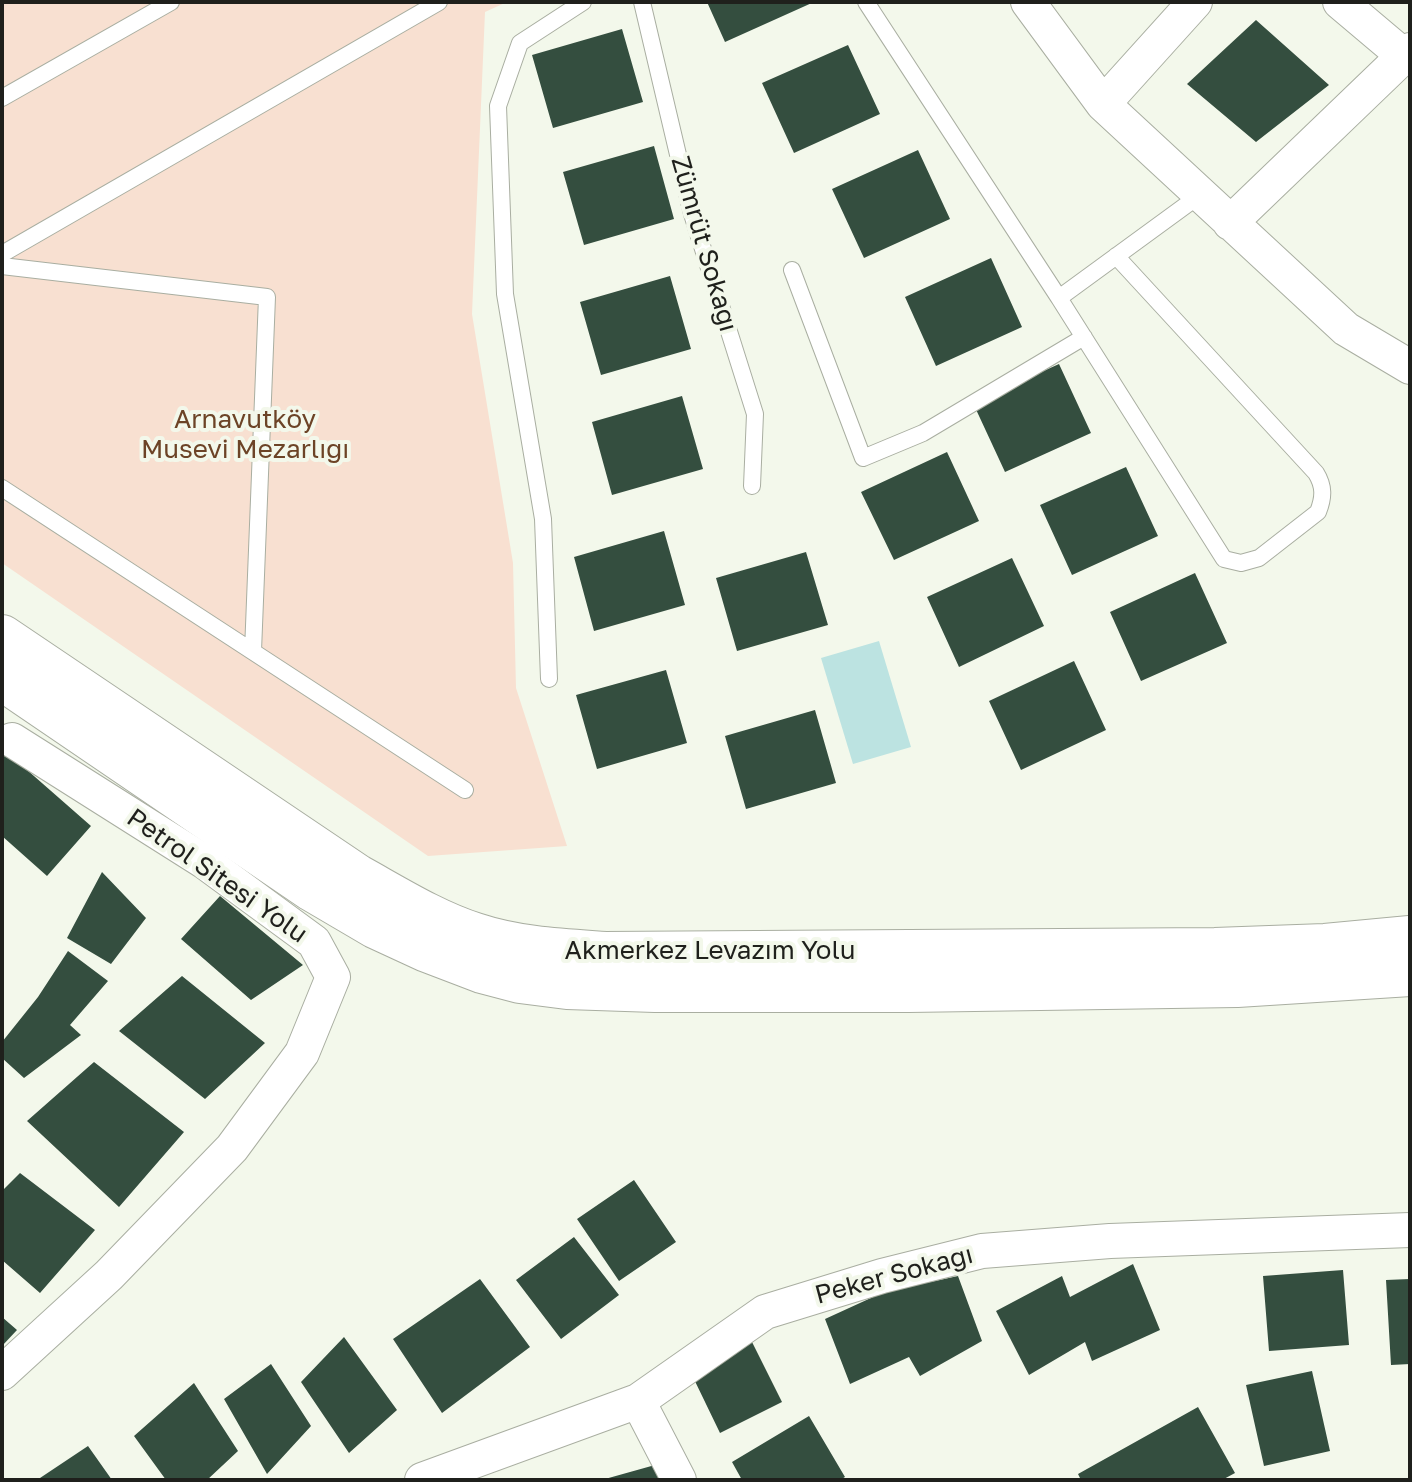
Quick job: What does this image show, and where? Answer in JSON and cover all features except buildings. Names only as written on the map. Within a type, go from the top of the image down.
[{"type":"main road","name":"Akmerkez Levazım Yolu","points":[[2,637],[358,877],[412,908],[476,935],[528,947],[605,954],[1215,950],[1325,946],[1410,938]]},
{"type":"main road","name":"Akmerkez Levazım Yolu","points":[[2,678],[312,889],[375,926],[482,971],[520,981],[567,987],[655,990],[909,990],[1237,985],[1410,974]]},
{"type":"street","points":[[1028,2],[1103,104],[1346,329],[1410,367]]},
{"type":"street","points":[[1103,104],[1195,2]]},
{"type":"street","points":[[1230,223],[1407,53],[1340,2]]},
{"type":"street","name":"Petrol Sitesi Yolu","points":[[2,1373],[109,1275],[232,1148],[302,1053],[333,977],[314,942],[302,933],[205,862],[12,740]]},
{"type":"street","name":"Peker Sokağı","points":[[422,1480],[638,1401],[765,1312],[882,1276],[982,1251],[1110,1241],[1410,1230]]},
{"type":"street","points":[[638,1401],[679,1480]]},
{"type":"lane","points":[[2,98],[171,2]]},
{"type":"lane","points":[[2,254],[439,2]]},
{"type":"lane","points":[[549,679],[543,519],[505,294],[498,106],[520,43],[583,2]]},
{"type":"lane","name":"Zümrüt Sokağı","points":[[642,2],[692,214],[755,414],[752,486]]},
{"type":"lane","points":[[866,2],[1224,559],[1241,563],[1259,558],[1318,512],[1322,502],[1321,481],[1116,256]]},
{"type":"lane","points":[[1059,298],[1200,195]]},
{"type":"lane","points":[[2,266],[267,297],[253,651]]},
{"type":"lane","points":[[792,270],[863,458],[923,433],[1084,337]]},
{"type":"lane","points":[[2,488],[465,790]]},
{"type":"green space","name":"Arnavutköy Musevi Mezarlığı","points":[[2,2],[507,2],[485,12],[472,314],[513,563],[516,688],[567,846],[428,856],[2,563]]},
{"type":"water","points":[[879,641],[911,747],[853,764],[821,658]]}]
